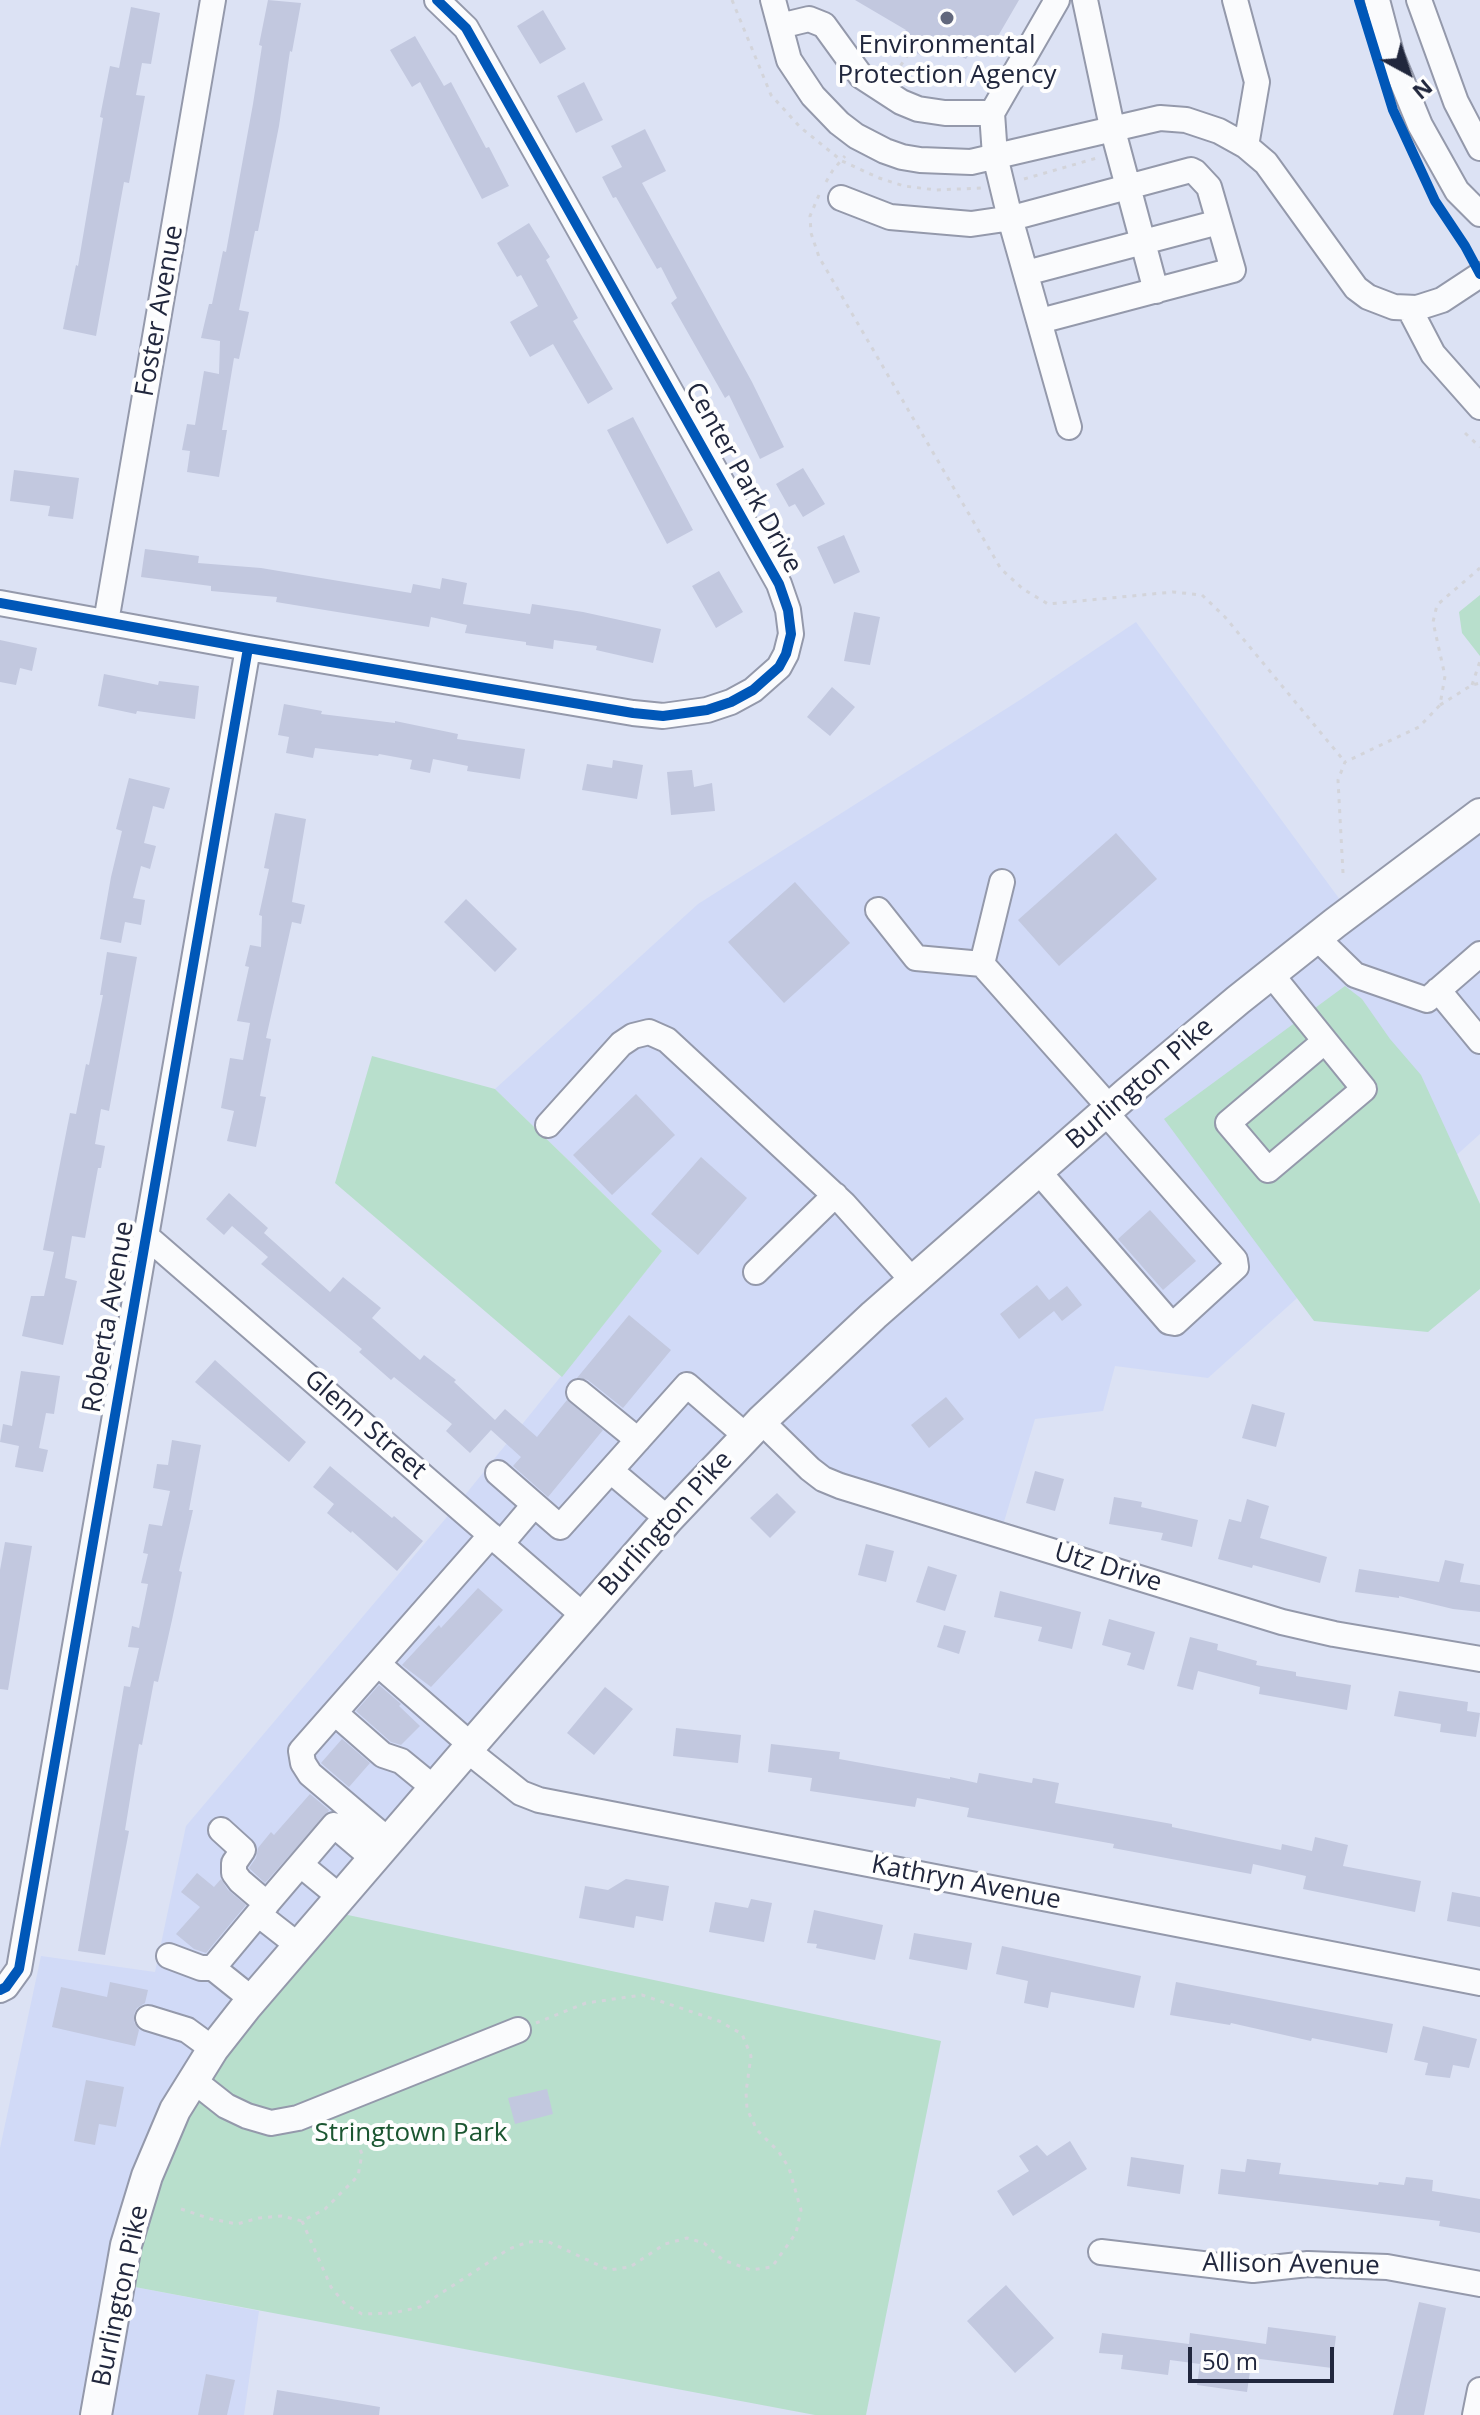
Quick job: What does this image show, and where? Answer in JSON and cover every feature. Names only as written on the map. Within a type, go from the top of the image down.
[{"type":"main road","name":"Burlington Pike","points":[[96,2415],[126,2245],[147,2176],[175,2110],[213,2049],[434,1788],[668,1519],[753,1428],[913,1281],[1108,1110],[1271,974],[1480,814]]},
{"type":"street","name":"Foster Avenue","points":[[106,622],[213,0]]},
{"type":"street","name":"Center Park Drive","points":[[0,603],[248,648],[663,716],[707,710],[731,702],[753,690],[779,667],[791,634],[788,610],[779,584],[466,28],[437,0]]},
{"type":"street","points":[[773,0],[789,60],[801,79],[826,111],[856,136],[885,151],[920,160],[971,162],[1112,127],[1160,118],[1186,120],[1219,131],[1246,146],[1274,173],[1356,288],[1380,303],[1409,308],[1435,303],[1480,275]]},
{"type":"street","points":[[1057,0],[992,113],[995,156],[1010,218],[1069,427]]},
{"type":"street","points":[[1085,0],[1112,127],[1156,291]]},
{"type":"street","points":[[1235,0],[1257,82],[1246,146]]},
{"type":"street","points":[[1377,0],[1392,57],[1420,125],[1457,191],[1480,214]]},
{"type":"street","points":[[1419,0],[1456,102],[1480,148]]},
{"type":"street","points":[[780,26],[809,19],[824,25],[861,76],[883,93],[918,109],[945,113],[992,113]]},
{"type":"street","points":[[829,192],[890,217],[971,224],[1010,218],[1186,171],[1195,172],[1209,187],[1233,270],[1040,321]]},
{"type":"street","points":[[1026,273],[1219,222]]},
{"type":"street","points":[[1409,308],[1433,354],[1480,407]]},
{"type":"street","name":"Roberta Avenue","points":[[2,1989],[19,1969],[248,648]]},
{"type":"street","points":[[982,964],[1002,882]]},
{"type":"street","points":[[878,910],[916,958],[982,964],[1235,1260],[1236,1267],[1175,1323],[1169,1322],[1038,1171]]},
{"type":"street","points":[[1317,938],[1355,975],[1427,1000],[1480,954]]},
{"type":"street","points":[[1271,974],[1364,1089],[1268,1170],[1228,1123],[1325,1041]]},
{"type":"street","points":[[1438,990],[1480,1041]]},
{"type":"street","points":[[548,1125],[621,1044],[633,1036],[649,1032],[667,1040],[835,1195],[913,1281]]},
{"type":"street","points":[[756,1272],[835,1195]]},
{"type":"street","name":"Glenn Street","points":[[145,1235],[584,1616]]},
{"type":"street","name":"Utz Drive","points":[[638,1440],[687,1385],[823,1479],[840,1486],[1282,1622],[1480,1659]]},
{"type":"street","points":[[498,1473],[560,1527],[638,1440],[579,1392]]},
{"type":"street","points":[[611,1471],[668,1519]]},
{"type":"street","points":[[382,1850],[310,1774],[303,1763],[301,1751],[496,1539],[534,1505]]},
{"type":"street","name":"Kathryn Avenue","points":[[378,1664],[521,1793],[539,1800],[1480,1983]]},
{"type":"street","points":[[335,1713],[383,1755],[401,1761],[434,1788]]},
{"type":"street","points":[[213,1968],[334,1825],[382,1850]]},
{"type":"street","points":[[221,1830],[243,1850],[234,1863],[234,1873],[299,1946]]},
{"type":"street","points":[[301,1865],[340,1897]]},
{"type":"street","points":[[169,1956],[201,1968],[213,1968],[253,2000]]},
{"type":"street","points":[[148,2018],[179,2027],[213,2049]]},
{"type":"street","points":[[193,2080],[226,2106],[271,2123],[298,2118],[518,2030]]},
{"type":"street","name":"Allison Avenue","points":[[1101,2252],[1253,2270],[1308,2264],[1387,2267],[1480,2284]]},
{"type":"street","points":[[1475,2415],[1480,2390]]},
{"type":"path","points":[[732,0],[771,95],[800,127],[842,161]]},
{"type":"path","points":[[883,93],[911,50]]},
{"type":"path","points":[[856,136],[842,161],[833,170],[829,192],[810,216],[811,233],[819,257],[1001,569],[1023,589],[1048,604],[1173,592],[1202,595],[1225,617],[1345,762]]},
{"type":"path","points":[[1465,433],[1480,447]]},
{"type":"path","points":[[1440,705],[1445,676],[1433,622],[1437,605],[1480,568]]},
{"type":"path","points":[[1472,685],[1480,661]]},
{"type":"path","points":[[1343,873],[1338,780],[1345,762],[1419,727],[1440,705],[1480,683]]},
{"type":"path","points":[[302,2221],[331,2287],[345,2304],[362,2314],[393,2313],[420,2307],[509,2249],[528,2242],[547,2241],[609,2270],[630,2267],[665,2244],[687,2238],[704,2243],[723,2260],[751,2270],[772,2267],[796,2233],[801,2210],[789,2168],[779,2152],[757,2130],[747,2109],[751,2056],[742,2034],[719,2021],[642,1995],[586,2003],[518,2030]]},
{"type":"path","points":[[181,2209],[237,2224],[282,2216],[302,2221],[325,2209],[358,2176],[362,2154],[341,2101]]},
{"type":"shaded area","points":[[1136,622],[1349,912],[1480,814],[1480,1134],[1208,1378],[1115,1366],[1103,1411],[1035,1419],[1000,1535],[823,1479],[761,1421],[340,1897],[120,2284],[259,2311],[244,2415],[0,2415],[0,2148],[41,1956],[155,1972],[186,1826],[457,1505],[662,1251],[495,1089],[698,904],[1023,698]]},
{"type":"green space","points":[[1480,595],[1480,656],[1462,633],[1459,612]]},
{"type":"green space","points":[[1345,986],[1362,999],[1390,1039],[1421,1075],[1480,1204],[1480,1289],[1428,1332],[1314,1321],[1164,1119]]},
{"type":"green space","points":[[372,1056],[495,1089],[662,1251],[562,1377],[335,1183]]},
{"type":"green space","name":"Stringtown Park","points":[[329,1911],[941,2041],[866,2415],[815,2415],[119,2284],[175,2110]]},
{"type":"building","points":[[268,0],[301,3],[258,231],[255,231],[239,310],[249,312],[239,359],[234,358],[222,430],[227,430],[219,477],[187,472],[190,451],[182,450],[187,424],[195,425],[204,371],[219,374],[220,341],[201,338],[223,251],[226,252]]},
{"type":"building","name":"Environmental Protection Agency","points":[[855,0],[1019,0],[994,43],[980,35],[966,59],[930,39],[920,55],[899,43],[906,30]]},
{"type":"building","points":[[131,7],[160,13],[151,64],[142,63],[136,95],[145,96],[129,183],[124,182],[96,336],[63,329],[78,266],[110,66],[119,68]]},
{"type":"building","points":[[543,10],[566,49],[540,64],[517,26]]},
{"type":"building","points":[[415,36],[444,86],[451,82],[509,186],[482,199],[420,82],[412,87],[390,50]]},
{"type":"building","points":[[584,82],[603,120],[576,133],[557,96]]},
{"type":"building","points":[[645,129],[666,171],[642,183],[752,382],[784,447],[760,459],[729,395],[725,398],[671,303],[677,298],[661,267],[657,269],[602,177],[622,167],[611,146]]},
{"type":"building","points":[[529,223],[550,257],[546,260],[578,318],[573,321],[613,389],[588,404],[553,344],[530,357],[510,322],[538,306],[521,275],[517,277],[497,243]]},
{"type":"building","points":[[633,417],[693,530],[667,544],[607,430]]},
{"type":"building","points":[[803,468],[825,504],[803,517],[795,504],[789,507],[776,484]]},
{"type":"building","points":[[14,470],[79,478],[73,519],[48,516],[50,506],[10,501]]},
{"type":"building","points":[[844,535],[860,572],[834,584],[817,547]]},
{"type":"building","points":[[145,549],[199,556],[198,563],[261,568],[411,593],[413,584],[440,589],[442,578],[467,583],[463,604],[530,614],[532,604],[661,629],[653,663],[596,650],[597,646],[554,640],[553,649],[526,645],[526,642],[465,633],[467,625],[431,617],[429,627],[276,602],[277,597],[211,591],[211,586],[141,577]]},
{"type":"building","points":[[719,571],[743,612],[716,628],[692,586]]},
{"type":"building","points":[[854,612],[880,617],[870,665],[844,661]]},
{"type":"building","points":[[0,640],[37,648],[32,671],[20,668],[16,685],[0,682]]},
{"type":"building","points":[[104,674],[158,685],[159,681],[199,686],[195,719],[137,711],[136,714],[98,706]]},
{"type":"building","points":[[832,687],[855,707],[830,736],[807,717]]},
{"type":"building","points":[[284,704],[322,711],[321,714],[395,721],[458,734],[457,739],[525,749],[520,779],[467,771],[468,766],[433,759],[430,773],[410,769],[412,760],[379,754],[315,748],[313,758],[286,753],[289,737],[278,735]]},
{"type":"building","points":[[613,760],[643,765],[637,799],[582,790],[587,764],[612,768]]},
{"type":"building","points":[[692,770],[694,787],[712,783],[715,811],[671,815],[667,772]]},
{"type":"building","points":[[129,778],[170,788],[164,809],[153,806],[144,843],[156,846],[150,869],[141,866],[133,898],[145,900],[141,925],[125,922],[121,943],[100,939],[122,831],[116,829]]},
{"type":"building","points":[[275,813],[306,819],[292,902],[305,905],[301,924],[292,922],[266,1038],[271,1039],[260,1096],[266,1097],[256,1147],[227,1141],[234,1111],[221,1108],[230,1058],[243,1060],[250,1023],[237,1021],[249,967],[245,966],[250,945],[261,947],[262,916],[259,915],[269,869],[264,868]]},
{"type":"building","points":[[1116,833],[1157,879],[1059,966],[1018,920]]},
{"type":"building","points":[[795,882],[850,943],[784,1003],[728,942]]},
{"type":"building","points":[[466,899],[517,949],[495,972],[444,922]]},
{"type":"building","points":[[107,952],[137,957],[109,1111],[101,1109],[95,1144],[105,1146],[85,1238],[72,1236],[65,1278],[77,1281],[63,1345],[22,1336],[31,1296],[44,1296],[54,1252],[43,1250],[70,1113],[76,1114],[86,1064],[89,1065],[103,995],[100,995]]},
{"type":"building","points":[[636,1094],[675,1135],[612,1195],[573,1155]]},
{"type":"building","points":[[701,1157],[747,1198],[698,1255],[651,1214]]},
{"type":"building","points":[[229,1193],[268,1228],[264,1233],[330,1292],[343,1277],[381,1308],[372,1318],[420,1360],[424,1355],[456,1380],[454,1382],[495,1420],[505,1409],[537,1437],[567,1400],[603,1430],[548,1497],[513,1466],[521,1457],[491,1430],[470,1453],[446,1431],[452,1424],[394,1377],[391,1380],[359,1352],[362,1349],[261,1264],[268,1257],[232,1226],[224,1235],[206,1219]]},
{"type":"building","points":[[1150,1210],[1196,1261],[1163,1290],[1118,1239]]},
{"type":"building","points":[[1037,1285],[1049,1300],[1067,1286],[1082,1305],[1062,1321],[1054,1311],[1019,1339],[1000,1314]]},
{"type":"building","points":[[629,1315],[671,1350],[623,1408],[588,1380],[577,1378]]},
{"type":"building","points":[[215,1360],[306,1442],[289,1462],[195,1382]]},
{"type":"building","points":[[21,1371],[60,1376],[54,1414],[46,1413],[39,1448],[48,1450],[43,1472],[15,1467],[19,1446],[0,1442],[3,1424],[12,1426]]},
{"type":"building","points":[[946,1397],[964,1419],[929,1448],[911,1425]]},
{"type":"building","points":[[1252,1404],[1285,1413],[1276,1447],[1242,1438]]},
{"type":"building","points":[[172,1440],[201,1445],[189,1510],[193,1510],[179,1571],[182,1572],[158,1682],[154,1681],[142,1745],[139,1744],[125,1830],[129,1831],[105,1955],[78,1951],[124,1686],[130,1687],[139,1648],[128,1647],[132,1626],[139,1628],[148,1584],[141,1583],[148,1554],[143,1553],[149,1524],[162,1526],[170,1491],[153,1488],[157,1464],[168,1465]]},
{"type":"building","points":[[330,1466],[423,1541],[397,1571],[327,1513],[334,1504],[313,1487]]},
{"type":"building","points":[[1035,1471],[1064,1479],[1055,1511],[1026,1503]]},
{"type":"building","points":[[777,1493],[796,1512],[770,1538],[750,1518]]},
{"type":"building","points":[[1114,1497],[1142,1502],[1141,1507],[1198,1520],[1192,1547],[1161,1540],[1163,1533],[1109,1524]]},
{"type":"building","points":[[1247,1499],[1269,1506],[1260,1538],[1327,1557],[1320,1583],[1218,1559],[1229,1519],[1241,1522]]},
{"type":"building","points":[[5,1542],[32,1546],[8,1690],[0,1689],[0,1570]]},
{"type":"building","points":[[866,1544],[894,1551],[886,1582],[858,1575]]},
{"type":"building","points":[[1445,1560],[1464,1564],[1460,1582],[1480,1585],[1480,1612],[1399,1596],[1355,1592],[1359,1569],[1439,1582]]},
{"type":"building","points":[[928,1566],[957,1575],[945,1611],[916,1602]]},
{"type":"building","points":[[478,1588],[503,1610],[431,1687],[402,1665]]},
{"type":"building","points":[[1000,1591],[1081,1612],[1072,1649],[1038,1641],[1042,1627],[994,1617]]},
{"type":"building","points":[[1109,1619],[1155,1632],[1144,1670],[1127,1665],[1131,1653],[1102,1645]]},
{"type":"building","points":[[944,1625],[966,1631],[959,1654],[937,1647]]},
{"type":"building","points":[[1190,1637],[1218,1644],[1217,1650],[1257,1661],[1256,1665],[1296,1672],[1296,1676],[1351,1685],[1347,1710],[1259,1694],[1260,1687],[1198,1671],[1193,1690],[1177,1686]]},
{"type":"building","points":[[379,1685],[420,1726],[401,1745],[391,1742],[356,1711]]},
{"type":"building","points":[[605,1687],[633,1709],[594,1755],[567,1733]]},
{"type":"building","points":[[1399,1691],[1468,1702],[1467,1711],[1480,1713],[1476,1737],[1440,1732],[1441,1724],[1394,1716]]},
{"type":"building","points":[[676,1728],[741,1735],[738,1763],[673,1756]]},
{"type":"building","points":[[342,1739],[370,1763],[349,1787],[321,1763]]},
{"type":"building","points":[[771,1744],[840,1752],[839,1759],[977,1783],[979,1773],[1032,1783],[1033,1778],[1059,1783],[1055,1803],[1172,1824],[1172,1827],[1281,1850],[1282,1844],[1312,1851],[1315,1837],[1348,1845],[1343,1866],[1421,1881],[1415,1912],[1303,1889],[1306,1876],[1253,1864],[1251,1874],[1113,1848],[1114,1844],[967,1817],[969,1808],[917,1798],[915,1807],[810,1791],[812,1778],[768,1772]]},
{"type":"building","points":[[310,1794],[328,1812],[265,1883],[249,1868],[258,1848],[271,1832],[274,1835]]},
{"type":"building","points":[[197,1873],[214,1887],[221,1879],[228,1890],[246,1905],[206,1953],[194,1949],[176,1934],[200,1907],[181,1892]]},
{"type":"building","points":[[626,1879],[669,1886],[663,1921],[636,1916],[634,1928],[579,1918],[585,1886],[608,1890]]},
{"type":"building","points":[[1452,1892],[1480,1897],[1480,1927],[1447,1921]]},
{"type":"building","points":[[751,1899],[772,1903],[764,1942],[709,1932],[715,1902],[748,1908]]},
{"type":"building","points":[[814,1910],[883,1925],[875,1960],[816,1948],[817,1944],[807,1943]]},
{"type":"building","points":[[914,1933],[972,1943],[967,1970],[909,1959]]},
{"type":"building","points":[[1002,1946],[1141,1976],[1134,2008],[1051,1992],[1048,2008],[1024,2003],[1028,1981],[996,1974]]},
{"type":"building","points":[[110,1982],[148,1990],[145,2003],[134,2014],[139,2030],[135,2046],[52,2027],[61,1987],[107,1997]]},
{"type":"building","points":[[1176,1982],[1393,2024],[1387,2053],[1312,2038],[1311,2041],[1231,2023],[1170,2015]]},
{"type":"building","points":[[1423,2026],[1477,2039],[1469,2068],[1453,2065],[1450,2078],[1425,2075],[1428,2063],[1414,2060]]},
{"type":"building","points":[[86,2080],[124,2087],[116,2127],[99,2124],[95,2145],[74,2141]]},
{"type":"building","points":[[547,2089],[553,2114],[515,2124],[508,2098]]},
{"type":"building","points":[[1070,2141],[1087,2169],[1013,2216],[997,2191],[1029,2171],[1019,2156],[1037,2145],[1047,2156]]},
{"type":"building","points":[[1131,2157],[1184,2165],[1180,2194],[1127,2186]]},
{"type":"building","points":[[1247,2159],[1281,2163],[1279,2174],[1378,2185],[1379,2182],[1404,2185],[1406,2177],[1433,2180],[1432,2191],[1480,2199],[1480,2233],[1439,2226],[1440,2221],[1218,2194],[1221,2169],[1245,2172]]},
{"type":"building","points":[[1006,2285],[1054,2338],[1015,2373],[967,2321]]},
{"type":"building","points":[[1419,2302],[1446,2308],[1424,2415],[1393,2415]]},
{"type":"building","points":[[1268,2327],[1336,2336],[1332,2368],[1252,2358],[1247,2392],[1197,2385],[1200,2364],[1170,2360],[1168,2375],[1121,2369],[1123,2355],[1099,2353],[1102,2333],[1189,2344],[1190,2333],[1266,2344]]},
{"type":"building","points":[[206,2374],[235,2380],[227,2415],[198,2415]]},
{"type":"building","points":[[277,2390],[380,2407],[379,2415],[273,2415]]},
{"type":"cycle path","points":[[0,603],[248,648],[663,716],[707,710],[731,702],[753,690],[779,667],[791,634],[788,610],[779,584],[466,28],[437,0]]},
{"type":"cycle path","points":[[1359,0],[1393,110],[1435,201],[1480,274]]},
{"type":"cycle path","points":[[0,1990],[6,1987],[19,1969],[248,648]]},
{"type":"place","name":"Environmental Protection Agency","points":[[947,18]]}]
